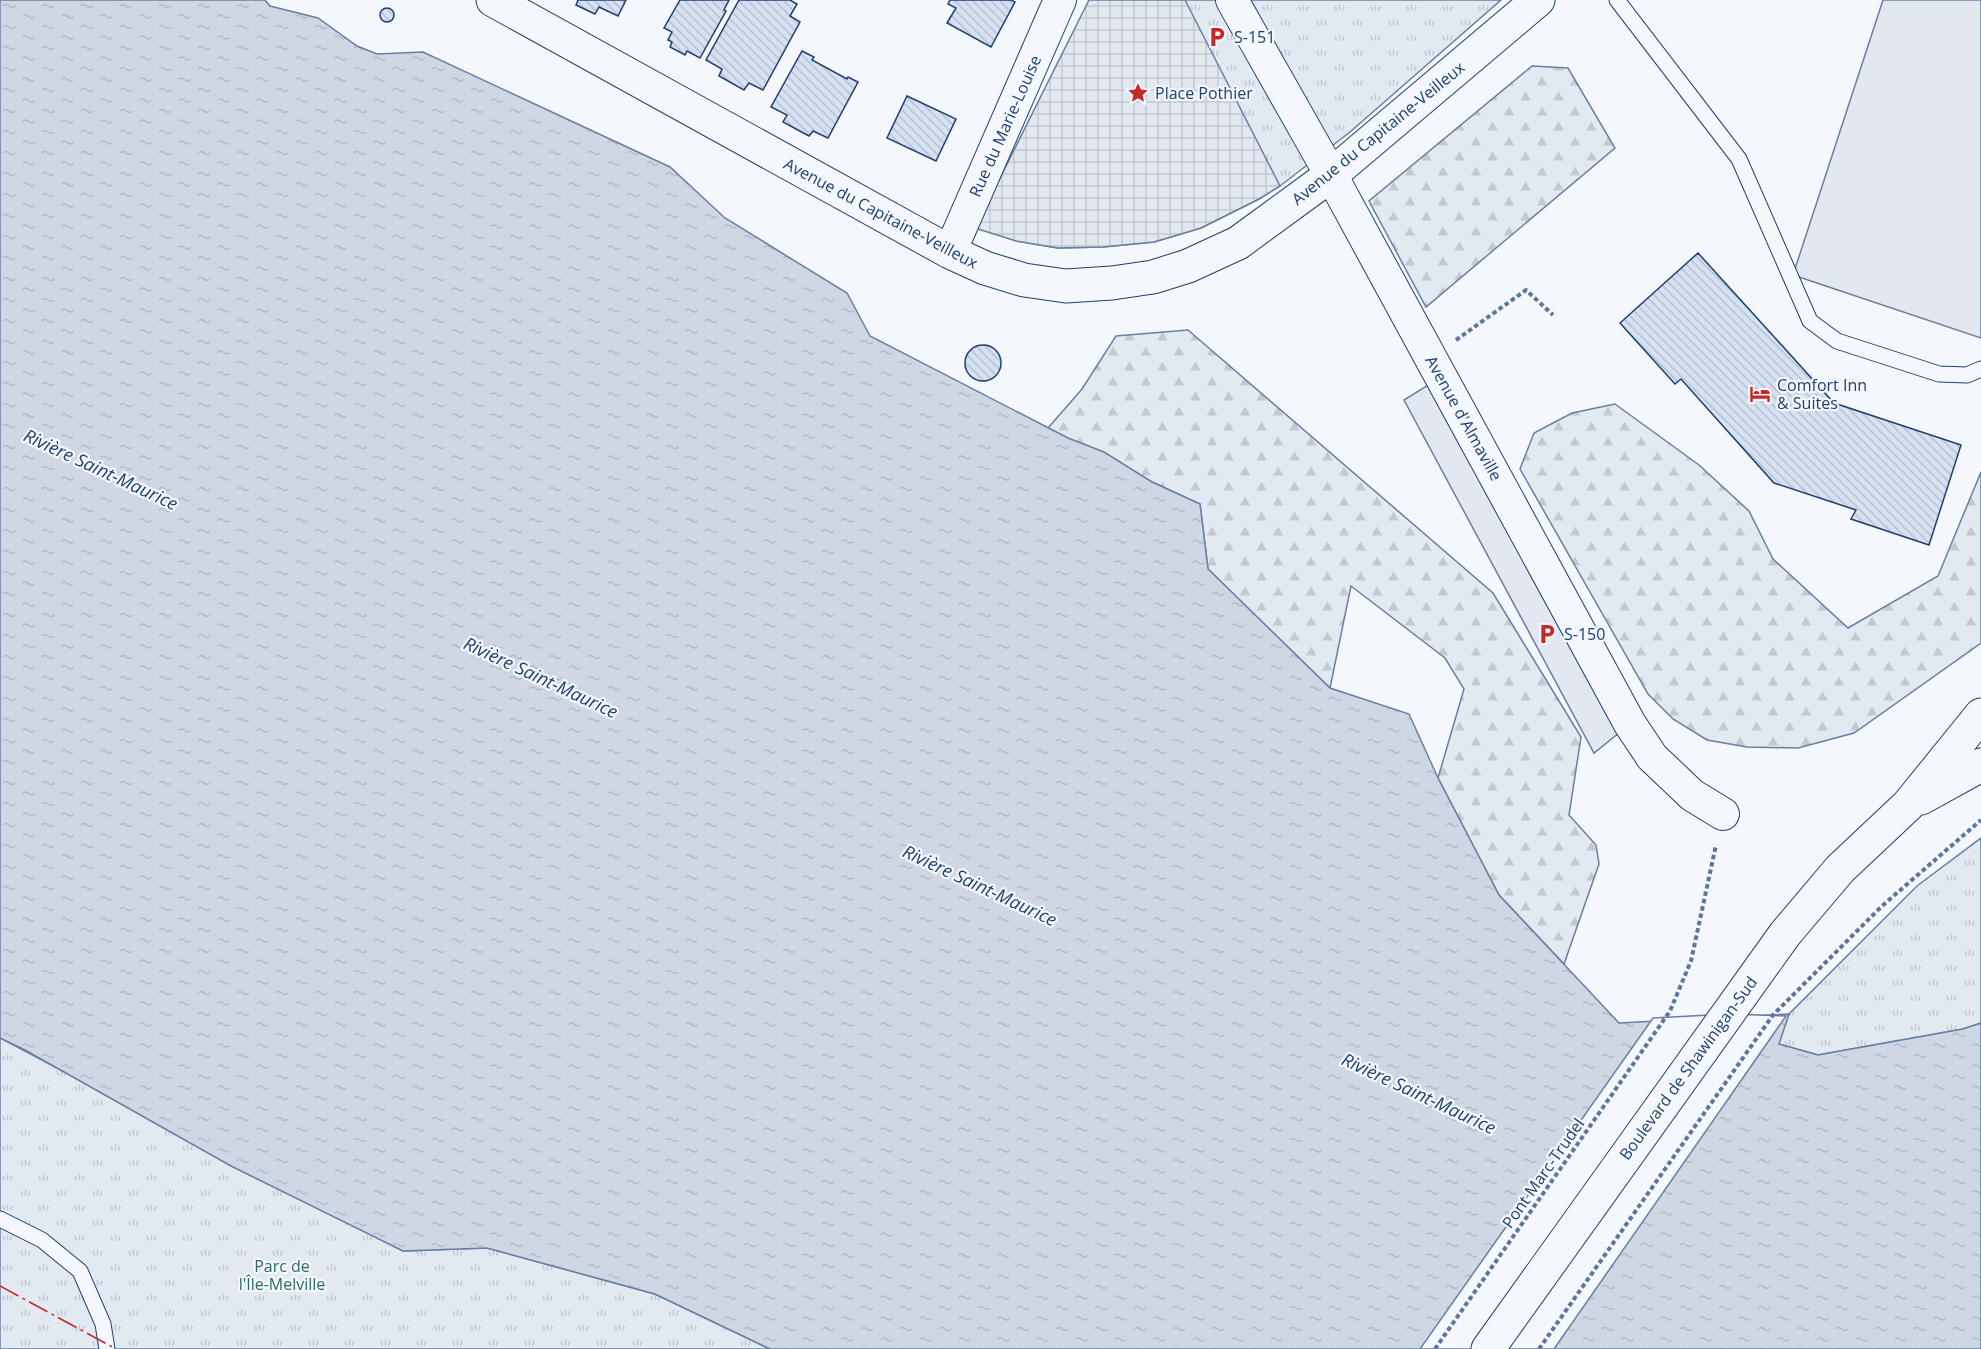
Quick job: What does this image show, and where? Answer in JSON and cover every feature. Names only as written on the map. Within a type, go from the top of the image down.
[{"type":"street","name":"Avenue du Capitaine-Veilleux","points":[[493,0],[950,252],[985,268],[1024,280],[1066,286],[1153,277],[1188,266],[1238,243],[1331,175],[1538,0]]},
{"type":"street","name":"Rue du Marie-Louise","points":[[950,252],[1060,0]]},
{"type":"street","name":"Avenue d'Almaville","points":[[1232,0],[1331,175],[1630,724],[1653,757],[1692,795],[1723,814]]},
{"type":"street","name":"Boulevard de Shawinigan-Sud","points":[[1488,1349],[1785,934],[1840,869],[1908,804],[1981,715]]},
{"type":"street","name":"Boulevard de Shawinigan-Sud","points":[[1908,804],[1981,765]]},
{"type":"lane","points":[[1617,0],[1739,159],[1810,321],[1837,340],[1939,374],[1967,375],[1981,369]]},
{"type":"lane","points":[[0,1219],[42,1240],[80,1271],[103,1324],[107,1349]]},
{"type":"path","points":[[1431,358],[1526,290],[1553,315]]},
{"type":"path","name":"Pont Marc-Trudel","points":[[1435,1349],[1670,1011],[1691,961],[1723,814]]},
{"type":"path","points":[[1539,1349],[1773,1016],[1882,906],[1981,820]]},
{"type":"green space","points":[[1089,0],[1501,0],[1350,132],[1280,186],[1201,228],[1154,242],[1103,247],[1058,248],[1016,241]]},
{"type":"green space","points":[[1532,66],[1568,68],[1615,148],[1426,307],[1369,201]]},
{"type":"green space","points":[[1188,330],[1493,593],[1581,737],[1569,815],[1596,845],[1599,864],[1564,964],[1499,895],[1438,778],[1464,689],[1445,658],[1351,586],[1330,688],[1208,569],[1200,504],[1048,428],[1082,389],[1116,336]]},
{"type":"green space","points":[[1615,404],[1699,465],[1749,511],[1773,559],[1848,628],[1938,576],[1981,472],[1981,643],[1854,733],[1798,748],[1747,747],[1707,740],[1673,719],[1648,694],[1520,469],[1534,433],[1572,413]]},
{"type":"green space","points":[[1981,838],[1981,1023],[1963,1029],[1818,1055],[1778,1044],[1789,1014],[1917,886]]},
{"type":"green space","name":"Parc de l'Île-Melville","points":[[0,1038],[403,1251],[487,1248],[655,1294],[770,1349],[0,1349]]},
{"type":"shaded area","name":"Place Pothier","points":[[1089,0],[1185,0],[1280,186],[1201,228],[1154,242],[1103,247],[1058,248],[1016,241],[975,228]]},
{"type":"shaded area","points":[[1883,0],[1981,0],[1981,338],[1793,275]]},
{"type":"shaded area","points":[[1441,377],[1630,724],[1594,753],[1404,400]]},
{"type":"water","name":"Rivière Saint-Maurice","points":[[0,0],[265,0],[270,6],[318,18],[357,46],[377,54],[423,52],[670,167],[725,218],[847,293],[870,336],[1068,438],[1104,452],[1152,482],[1200,504],[1208,569],[1330,688],[1409,714],[1438,778],[1499,895],[1619,1023],[1789,1014],[1779,1044],[1818,1055],[1963,1029],[1981,1023],[1981,1349],[770,1349],[655,1294],[487,1248],[403,1251],[231,1166],[0,1038]]},
{"type":"pier","points":[[1729,1014],[1786,1016],[1554,1349],[1420,1349],[1653,1018]]},
{"type":"building","points":[[578,0],[626,0],[618,16],[599,7],[595,14],[576,5]]},
{"type":"building","points":[[680,0],[729,0],[724,10],[726,11],[700,58],[687,51],[685,55],[670,47],[672,42],[668,40],[672,32],[664,28]]},
{"type":"building","points":[[739,0],[790,0],[797,4],[790,16],[800,22],[763,90],[749,83],[744,90],[719,76],[722,69],[706,60]]},
{"type":"building","points":[[950,0],[1011,0],[1015,2],[991,47],[947,23],[956,8],[948,4]]},
{"type":"building","points":[[387,8],[392,10],[394,15],[392,20],[387,22],[382,20],[380,15],[382,10]]},
{"type":"building","points":[[802,51],[814,57],[812,60],[847,79],[848,77],[858,82],[828,138],[813,131],[809,136],[783,122],[787,115],[771,107]]},
{"type":"building","points":[[907,96],[956,119],[936,161],[887,138]]},
{"type":"building","name":"Comfort Inn & Suites","points":[[1698,253],[1834,403],[1961,445],[1929,545],[1851,519],[1856,510],[1774,483],[1681,379],[1675,384],[1620,323]]},
{"type":"building","points":[[983,345],[996,350],[1001,363],[996,376],[983,381],[970,376],[965,363],[970,350]]},
{"type":"power","points":[[0,1286],[116,1349]]},
{"type":"place","name":"S-151","points":[[1217,37]]},
{"type":"place","name":"Place Pothier","points":[[1138,93]]},
{"type":"place","name":"Comfort Inn & Suites","points":[[1760,394]]},
{"type":"place","name":"S-150","points":[[1547,634]]}]
